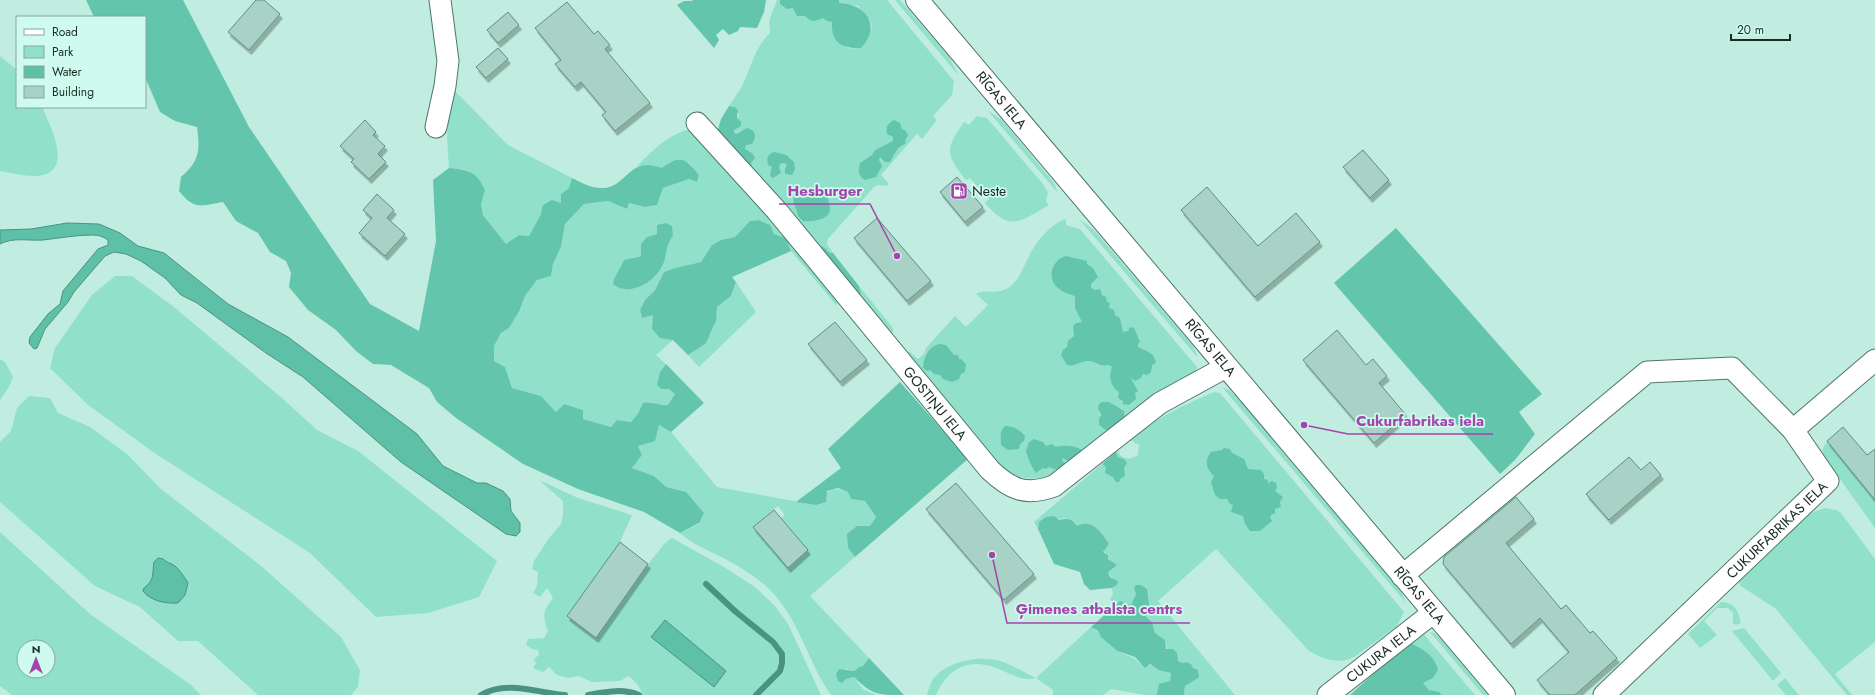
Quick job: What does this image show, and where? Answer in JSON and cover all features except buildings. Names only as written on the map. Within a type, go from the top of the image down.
[{"type":"highway","name":"RĪGAS IELA","points":[[917,0],[1504,695]]},
{"type":"street","points":[[436,127],[445,86],[448,61],[440,0]]},
{"type":"street","name":"GOSTIŅU IELA","points":[[697,123],[777,211],[990,470],[1001,481],[1013,488],[1025,491],[1040,491],[1054,486],[1160,403],[1226,367]]},
{"type":"street","points":[[1402,576],[1647,372],[1732,368],[1793,430],[1875,360]]},
{"type":"street","name":"CUKURFABRIKAS IELA","points":[[1604,695],[1828,481],[1793,430]]},
{"type":"street","name":"CUKURA IELA","points":[[1328,695],[1434,612]]},
{"type":"green space","points":[[777,0],[780,0],[780,4],[793,7],[805,16],[823,18],[833,22],[833,30],[844,46],[861,48],[872,28],[870,20],[858,6],[839,3],[839,0],[887,0],[954,81],[952,95],[933,116],[937,120],[922,139],[917,134],[881,175],[889,184],[887,186],[878,185],[874,187],[828,239],[827,244],[833,253],[830,253],[825,248],[815,250],[748,172],[752,153],[745,150],[746,145],[741,130],[736,134],[733,133],[739,114],[735,107],[729,106],[741,88],[760,45],[770,33],[769,21]]},
{"type":"green space","points":[[895,0],[900,0],[949,57],[959,76]]},
{"type":"green space","points":[[0,56],[16,69],[16,108],[42,108],[53,134],[58,155],[56,164],[52,171],[43,175],[27,176],[0,171]]},
{"type":"green space","points":[[451,87],[508,145],[572,178],[569,188],[561,194],[561,204],[541,214],[529,236],[519,235],[506,244],[483,215],[481,204],[485,190],[467,170],[449,168],[447,138]]},
{"type":"green space","points":[[988,111],[1001,119],[1054,183],[1058,193]]},
{"type":"green space","points":[[977,116],[987,118],[1043,184],[1048,192],[1046,201],[1049,205],[1031,216],[1016,221],[1009,221],[994,212],[985,203],[989,199],[980,186],[978,187],[970,178],[966,180],[954,164],[951,157],[951,145],[953,139],[964,122],[969,125]]},
{"type":"green space","points":[[686,130],[695,130],[707,139],[839,301],[836,305],[791,251],[786,238],[774,234],[770,225],[760,220],[750,221],[735,237],[721,240],[712,245],[701,262],[664,272],[655,290],[645,300],[640,310],[642,318],[653,314],[673,340],[656,355],[666,364],[660,372],[669,389],[675,394],[668,405],[660,406],[651,402],[631,422],[617,420],[611,427],[582,419],[583,410],[564,404],[556,412],[541,396],[512,388],[505,367],[494,361],[494,346],[501,333],[509,328],[519,313],[525,296],[537,280],[551,276],[553,264],[561,247],[565,224],[584,204],[608,201],[627,209],[629,203],[645,207],[657,205],[663,188],[689,179],[697,182],[699,175],[689,163],[670,162],[662,169],[648,165],[636,167],[659,146],[678,133]],"holes":[[[657,234],[673,236],[667,243],[665,259],[614,279],[633,257],[641,256],[647,237]]]},
{"type":"green space","points":[[1066,219],[1066,225],[1080,229],[1197,367],[1196,372],[1125,419],[1116,408],[1103,402],[1098,409],[1103,427],[1110,433],[1073,464],[1062,471],[1049,476],[1035,478],[1020,477],[1002,471],[905,351],[910,352],[918,359],[925,353],[925,349],[955,316],[966,327],[988,305],[976,294],[984,291],[1002,290],[1013,284],[1039,240],[1057,223]]},
{"type":"green space","points":[[1079,219],[1094,230],[1193,346],[1198,358]]},
{"type":"green space","points":[[115,276],[132,276],[174,307],[282,398],[317,430],[358,451],[497,561],[479,597],[428,613],[376,617],[310,553],[156,454],[88,405],[50,368],[55,348],[92,295]]},
{"type":"green space","points":[[736,282],[756,312],[699,367],[688,355],[710,336],[715,324],[717,307],[731,296]]},
{"type":"green space","points":[[859,286],[893,328],[891,336],[854,293],[861,294]]},
{"type":"green space","points":[[0,359],[5,362],[13,377],[9,387],[0,400]]},
{"type":"green space","points":[[1222,387],[1229,390],[1240,401],[1401,591],[1406,603]]},
{"type":"green space","points":[[1214,392],[1220,393],[1404,612],[1397,626],[1354,657],[1342,661],[1325,659],[1309,651],[1216,549],[1158,601],[1235,695],[1185,695],[1185,686],[1191,676],[1191,664],[1186,662],[1183,663],[1176,659],[1168,650],[1165,640],[1155,633],[1152,622],[1146,615],[1148,614],[1143,609],[1134,588],[1136,594],[1131,605],[1120,602],[1116,605],[1110,599],[1113,594],[1112,588],[1117,585],[1108,572],[1111,569],[1111,561],[1108,558],[1108,555],[1066,518],[1039,522],[1038,529],[1034,522],[1102,464],[1106,467],[1108,474],[1121,478],[1124,473],[1124,459],[1118,457],[1116,452],[1118,450],[1122,457],[1131,458],[1138,455],[1139,444],[1134,443],[1134,441],[1130,441],[1150,425],[1170,413]]},
{"type":"green space","points":[[29,396],[50,398],[58,413],[90,427],[127,454],[161,489],[260,565],[341,637],[360,670],[358,687],[351,695],[258,695],[198,641],[178,641],[140,607],[95,586],[0,502],[0,442],[11,431],[17,408]]},
{"type":"green space","points":[[659,425],[671,432],[717,487],[816,505],[826,493],[837,489],[848,492],[851,499],[865,501],[876,517],[870,526],[857,526],[848,548],[855,557],[810,596],[869,658],[863,666],[854,671],[846,669],[842,683],[846,679],[854,677],[863,689],[876,695],[831,695],[789,614],[770,590],[744,570],[696,544],[680,533],[699,524],[686,492],[665,487],[654,476],[632,468],[642,455],[638,446]],"holes":[[[778,506],[785,515],[781,518],[808,550],[788,568],[755,525]]]},
{"type":"green space","points":[[1827,441],[1875,500],[1875,528],[1825,458],[1822,450]]},
{"type":"green space","points":[[539,480],[578,498],[632,515],[620,542],[648,564],[666,542],[672,538],[724,567],[755,587],[775,606],[788,624],[821,695],[643,695],[638,685],[629,676],[620,681],[592,682],[578,676],[568,678],[557,675],[549,667],[543,672],[533,668],[536,663],[534,659],[539,655],[538,650],[532,649],[526,645],[528,639],[544,638],[548,631],[544,613],[553,598],[547,588],[540,597],[533,593],[537,586],[538,572],[532,569],[534,561],[549,538],[561,524],[563,513],[563,501]]},
{"type":"green space","points":[[1825,508],[1836,510],[1841,513],[1875,559],[1875,642],[1835,674],[1852,695],[1847,695],[1776,609],[1741,586],[1738,581],[1804,517]]},
{"type":"green space","points":[[0,532],[90,614],[191,685],[201,695],[12,695],[0,686]]},
{"type":"green space","points":[[1721,602],[1726,602],[1733,605],[1739,615],[1741,623],[1736,625],[1733,623],[1733,613],[1728,608],[1717,608],[1704,621],[1717,635],[1700,648],[1688,634]]},
{"type":"green space","points":[[1091,627],[1117,651],[1132,657],[1139,663],[1171,673],[1170,681],[1155,695],[1145,695],[1111,689],[1103,695],[1053,695],[1053,690],[1036,678]]},
{"type":"green space","points":[[1744,628],[1781,673],[1773,681],[1732,631]]},
{"type":"green space","points":[[1422,632],[1475,695],[1442,695],[1428,689],[1424,685],[1408,642]]},
{"type":"green space","points":[[1430,632],[1434,633],[1441,639],[1488,695],[1483,695]]},
{"type":"green space","points":[[974,659],[1003,662],[1036,678],[1020,678],[994,667],[984,665],[966,665],[959,668],[946,679],[936,695],[927,695],[932,681],[945,668]]},
{"type":"green space","points":[[1785,678],[1799,695],[1786,695],[1777,685]]},
{"type":"shaded area","points":[[86,0],[183,0],[249,127],[370,304],[419,331],[436,241],[433,180],[449,168],[467,171],[475,175],[482,184],[485,190],[481,204],[483,215],[506,244],[519,235],[529,236],[541,214],[543,205],[552,200],[561,203],[561,194],[569,188],[572,178],[586,185],[608,188],[619,182],[640,166],[649,165],[662,168],[678,160],[682,160],[690,165],[699,175],[697,182],[689,179],[663,188],[657,205],[645,207],[629,203],[627,209],[608,201],[584,204],[565,224],[561,247],[553,264],[551,276],[537,280],[525,296],[519,312],[509,328],[501,333],[494,346],[494,361],[505,367],[512,388],[541,396],[556,412],[564,404],[583,410],[583,419],[611,427],[617,420],[631,422],[638,414],[643,403],[668,405],[675,394],[669,389],[661,389],[657,385],[660,372],[666,364],[704,403],[671,432],[659,425],[655,441],[638,446],[642,455],[632,468],[654,476],[666,487],[686,492],[704,513],[699,523],[680,533],[644,512],[578,489],[523,464],[456,418],[437,402],[429,388],[391,365],[373,364],[356,351],[336,330],[308,310],[289,287],[291,273],[286,261],[270,252],[258,233],[236,221],[223,202],[209,205],[194,204],[184,197],[179,191],[181,177],[192,166],[197,155],[197,127],[175,121],[160,112],[146,79],[146,16],[94,16]]},
{"type":"shaded area","points":[[766,0],[764,12],[757,28],[740,27],[738,31],[729,35],[723,29],[716,35],[719,40],[714,48],[677,5],[684,1]]},
{"type":"shaded area","points":[[780,0],[839,0],[839,3],[857,7],[868,17],[870,31],[867,40],[861,48],[843,46],[833,35],[832,22],[823,18],[813,21],[805,16],[797,16],[793,8],[787,9],[780,4]]},
{"type":"shaded area","points":[[729,106],[735,107],[738,110],[737,118],[741,122],[741,126],[734,130],[734,133],[736,134],[747,128],[752,130],[755,134],[755,139],[752,144],[746,145],[745,149],[752,153],[755,158],[751,163],[752,169],[717,133],[721,119]]},
{"type":"shaded area","points":[[894,120],[900,123],[902,129],[906,131],[908,136],[905,140],[906,143],[898,148],[890,162],[885,162],[880,157],[879,160],[882,166],[876,177],[865,180],[859,173],[860,163],[872,155],[875,150],[893,141],[893,137],[887,134],[887,129],[888,124]]},
{"type":"shaded area","points":[[775,152],[786,155],[794,162],[795,169],[792,175],[785,174],[787,164],[783,163],[780,164],[779,167],[781,173],[773,178],[770,176],[772,166],[769,166],[767,159]]},
{"type":"shaded area","points":[[802,191],[806,193],[811,191],[818,194],[826,194],[830,209],[829,213],[818,220],[803,221],[798,216],[794,201],[794,196]]},
{"type":"shaded area","points":[[759,220],[770,225],[774,234],[786,238],[791,251],[732,277],[736,282],[731,296],[717,307],[716,321],[706,343],[688,355],[673,340],[660,338],[652,329],[653,315],[642,318],[640,310],[645,300],[655,290],[664,272],[701,262],[712,245],[721,240],[735,237],[750,221]]},
{"type":"shaded area","points":[[666,223],[672,226],[673,236],[668,244],[665,260],[657,274],[646,283],[633,289],[619,288],[613,284],[624,260],[641,256],[641,244],[647,237],[657,234],[657,225]]},
{"type":"shaded area","points":[[1396,228],[1542,394],[1519,412],[1535,434],[1515,460],[1500,474],[1334,283]]},
{"type":"shaded area","points":[[819,245],[830,253],[833,253],[859,286],[861,294],[858,296],[815,250]]},
{"type":"shaded area","points":[[1066,256],[1087,261],[1087,264],[1093,268],[1098,277],[1091,284],[1091,288],[1095,290],[1100,289],[1102,295],[1106,297],[1107,302],[1110,303],[1109,308],[1114,310],[1115,315],[1120,318],[1123,332],[1128,331],[1130,327],[1134,328],[1140,342],[1138,347],[1150,353],[1154,357],[1156,363],[1152,365],[1151,372],[1147,375],[1143,374],[1141,378],[1135,381],[1130,377],[1138,391],[1135,393],[1136,399],[1129,405],[1123,404],[1123,401],[1118,398],[1119,392],[1112,385],[1110,374],[1112,367],[1109,365],[1102,365],[1088,361],[1067,365],[1061,355],[1063,350],[1067,347],[1068,341],[1074,336],[1073,326],[1076,323],[1082,322],[1075,308],[1075,296],[1059,289],[1053,281],[1052,272],[1055,264],[1058,260]]},
{"type":"shaded area","points":[[940,344],[946,345],[954,355],[958,355],[959,359],[966,364],[965,372],[961,374],[959,379],[952,382],[943,379],[940,375],[934,374],[930,370],[927,371],[923,368],[927,353],[932,347]]},
{"type":"shaded area","points":[[900,382],[968,459],[855,557],[848,548],[847,534],[857,526],[870,526],[876,517],[865,501],[851,499],[848,492],[838,488],[827,491],[826,502],[816,505],[796,502],[841,468],[828,449]]},
{"type":"shaded area","points":[[1102,402],[1109,402],[1124,411],[1125,419],[1110,433],[1099,425],[1101,415],[1098,409],[1099,404]]},
{"type":"shaded area","points":[[1005,426],[1016,429],[1025,436],[1019,449],[1008,450],[1001,445],[1001,432]]},
{"type":"shaded area","points":[[1034,439],[1043,442],[1046,446],[1052,444],[1056,447],[1073,446],[1082,450],[1082,452],[1073,461],[1063,458],[1062,461],[1065,463],[1064,468],[1043,468],[1036,473],[1026,451],[1029,442]]},
{"type":"shaded area","points":[[1224,448],[1230,449],[1232,453],[1244,459],[1248,469],[1261,470],[1264,474],[1264,479],[1268,480],[1268,484],[1271,481],[1276,483],[1277,488],[1275,491],[1283,497],[1280,502],[1281,507],[1275,509],[1275,514],[1272,514],[1270,517],[1272,521],[1260,531],[1250,531],[1245,524],[1243,516],[1231,512],[1233,505],[1230,504],[1227,499],[1220,499],[1215,495],[1211,482],[1214,476],[1209,471],[1207,459],[1211,452],[1222,450]]},
{"type":"shaded area","points":[[1116,452],[1118,457],[1124,459],[1127,463],[1124,468],[1125,476],[1121,478],[1119,482],[1116,482],[1113,477],[1105,473],[1106,467],[1102,464]]},
{"type":"shaded area","points":[[1054,516],[1059,520],[1071,520],[1077,526],[1082,524],[1092,525],[1103,535],[1109,544],[1103,552],[1108,555],[1108,559],[1117,565],[1108,572],[1110,577],[1118,581],[1117,585],[1112,588],[1090,590],[1084,584],[1080,572],[1054,564],[1038,529],[1039,522],[1046,517]]},
{"type":"shaded area","points":[[1136,585],[1141,585],[1147,589],[1149,605],[1143,609],[1148,614],[1146,616],[1152,622],[1155,633],[1165,640],[1166,649],[1173,649],[1177,653],[1178,661],[1191,664],[1193,668],[1198,670],[1199,677],[1185,686],[1185,695],[1155,695],[1157,694],[1159,684],[1170,681],[1171,673],[1159,670],[1150,664],[1145,668],[1135,657],[1117,651],[1101,637],[1098,631],[1091,627],[1120,601],[1131,605],[1136,594],[1134,588]]},
{"type":"shaded area","points":[[1408,642],[1427,653],[1434,660],[1438,670],[1433,678],[1423,683],[1429,690],[1439,692],[1442,695],[1350,695]]},
{"type":"shaded area","points":[[869,658],[904,695],[887,695],[876,693],[871,691],[854,677],[846,679],[842,683],[838,681],[836,674],[839,669],[854,671],[863,666]]},
{"type":"water","points":[[67,223],[99,224],[120,233],[138,246],[164,253],[228,304],[288,337],[417,434],[443,466],[477,483],[486,483],[503,491],[510,499],[511,511],[520,523],[520,532],[516,536],[506,534],[401,462],[303,377],[266,353],[197,303],[181,295],[165,278],[141,261],[126,254],[114,252],[105,256],[45,329],[37,348],[34,349],[29,343],[30,337],[48,314],[60,304],[63,291],[98,249],[108,245],[108,240],[95,235],[87,235],[43,240],[16,240],[0,244],[0,230],[31,229]]},
{"type":"water","points":[[158,558],[163,559],[175,566],[188,583],[185,595],[178,603],[159,601],[150,597],[143,591],[150,582],[154,562]]},
{"type":"water","points":[[665,620],[726,671],[714,687],[651,637]]},
{"type":"waterway","points":[[706,584],[736,612],[773,642],[782,654],[780,671],[756,695]]},
{"type":"waterway","points":[[481,695],[501,688],[523,689],[565,695]]},
{"type":"waterway","points":[[588,695],[620,691],[639,695]]},
{"type":"place","name":"Neste","points":[[959,191]]},
{"type":"place","name":"Hesburger","points":[[897,256]]},
{"type":"place","name":"Cukurfabrikas iela","points":[[1304,425]]},
{"type":"place","name":"Ģimenes atbalsta centrs","points":[[992,555]]}]
